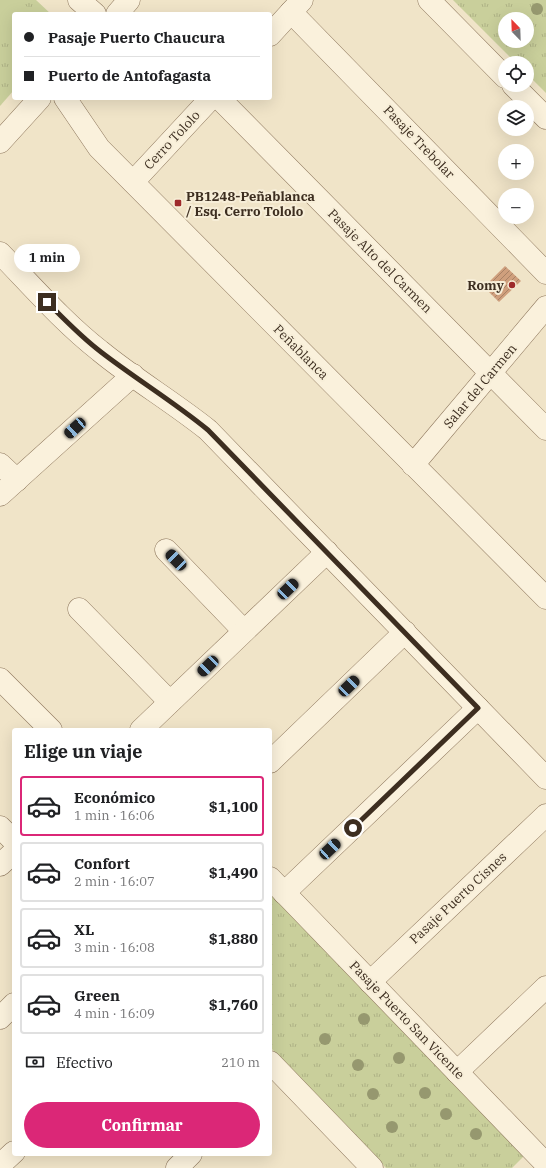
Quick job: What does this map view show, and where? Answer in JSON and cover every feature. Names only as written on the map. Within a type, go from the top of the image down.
[{"type":"street","points":[[79,0],[93,12]]},
{"type":"street","points":[[119,12],[129,0]]},
{"type":"street","points":[[429,0],[498,70]]},
{"type":"street","points":[[272,33],[297,6]]},
{"type":"street","name":"Pasaje Trebolar","points":[[297,6],[546,273]]},
{"type":"street","points":[[520,92],[546,118]]},
{"type":"street","points":[[0,142],[38,100]]},
{"type":"street","name":"Peñablanca","points":[[66,100],[100,148],[546,598]]},
{"type":"street","name":"Cerro Tololo","points":[[133,182],[209,100]]},
{"type":"street","name":"Pasaje Alto del Carmen","points":[[221,100],[546,429]]},
{"type":"street","points":[[0,253],[83,338],[187,413],[208,430],[546,778]]},
{"type":"street","name":"Salar del Carmen","points":[[413,465],[546,307]]},
{"type":"street","points":[[0,495],[133,375]]},
{"type":"street","points":[[0,464],[17,480]]},
{"type":"street","points":[[166,550],[244,631]]},
{"type":"street","points":[[143,728],[327,552]]},
{"type":"street","points":[[79,609],[170,702]]},
{"type":"street","points":[[272,760],[405,632]]},
{"type":"street","points":[[0,679],[49,728]]},
{"type":"street","points":[[277,885],[478,708]]},
{"type":"street","name":"Pasaje Puerto Cisnes","points":[[370,982],[546,815]]},
{"type":"street","points":[[0,827],[12,839]]},
{"type":"street","points":[[0,866],[12,854]]},
{"type":"street","name":"Pasaje Puerto San Vicente","points":[[277,885],[457,1072],[543,1164]]},
{"type":"street","points":[[457,1072],[546,987]]},
{"type":"street","points":[[0,1018],[12,1006]]},
{"type":"street","points":[[273,1070],[365,1166]]},
{"type":"street","points":[[2,1168],[0,1165],[12,1154]]},
{"type":"street","points":[[177,1168],[189,1156]]},
{"type":"green space","points":[[0,0],[36,0],[49,12],[12,12],[12,92],[0,106]]},
{"type":"green space","points":[[0,0],[19,0],[32,11],[12,12],[12,33],[0,46]]},
{"type":"green space","points":[[453,0],[546,0],[546,93],[534,81],[534,56],[509,56],[501,48],[534,48],[534,12],[498,12],[498,45]]},
{"type":"green space","points":[[272,895],[524,1156],[512,1168],[386,1168],[272,1049]]},
{"type":"building","points":[[505,266],[521,281],[499,302],[484,287]]},
{"type":"place","name":"PB1248-Peñablanca / Esq. Cerro Tololo","points":[[178,203]]},
{"type":"place","name":"Romy","points":[[512,285]]},
{"type":"route","points":[[47,302],[83,338],[101,353],[187,413],[208,430],[478,708],[353,828]]}]
